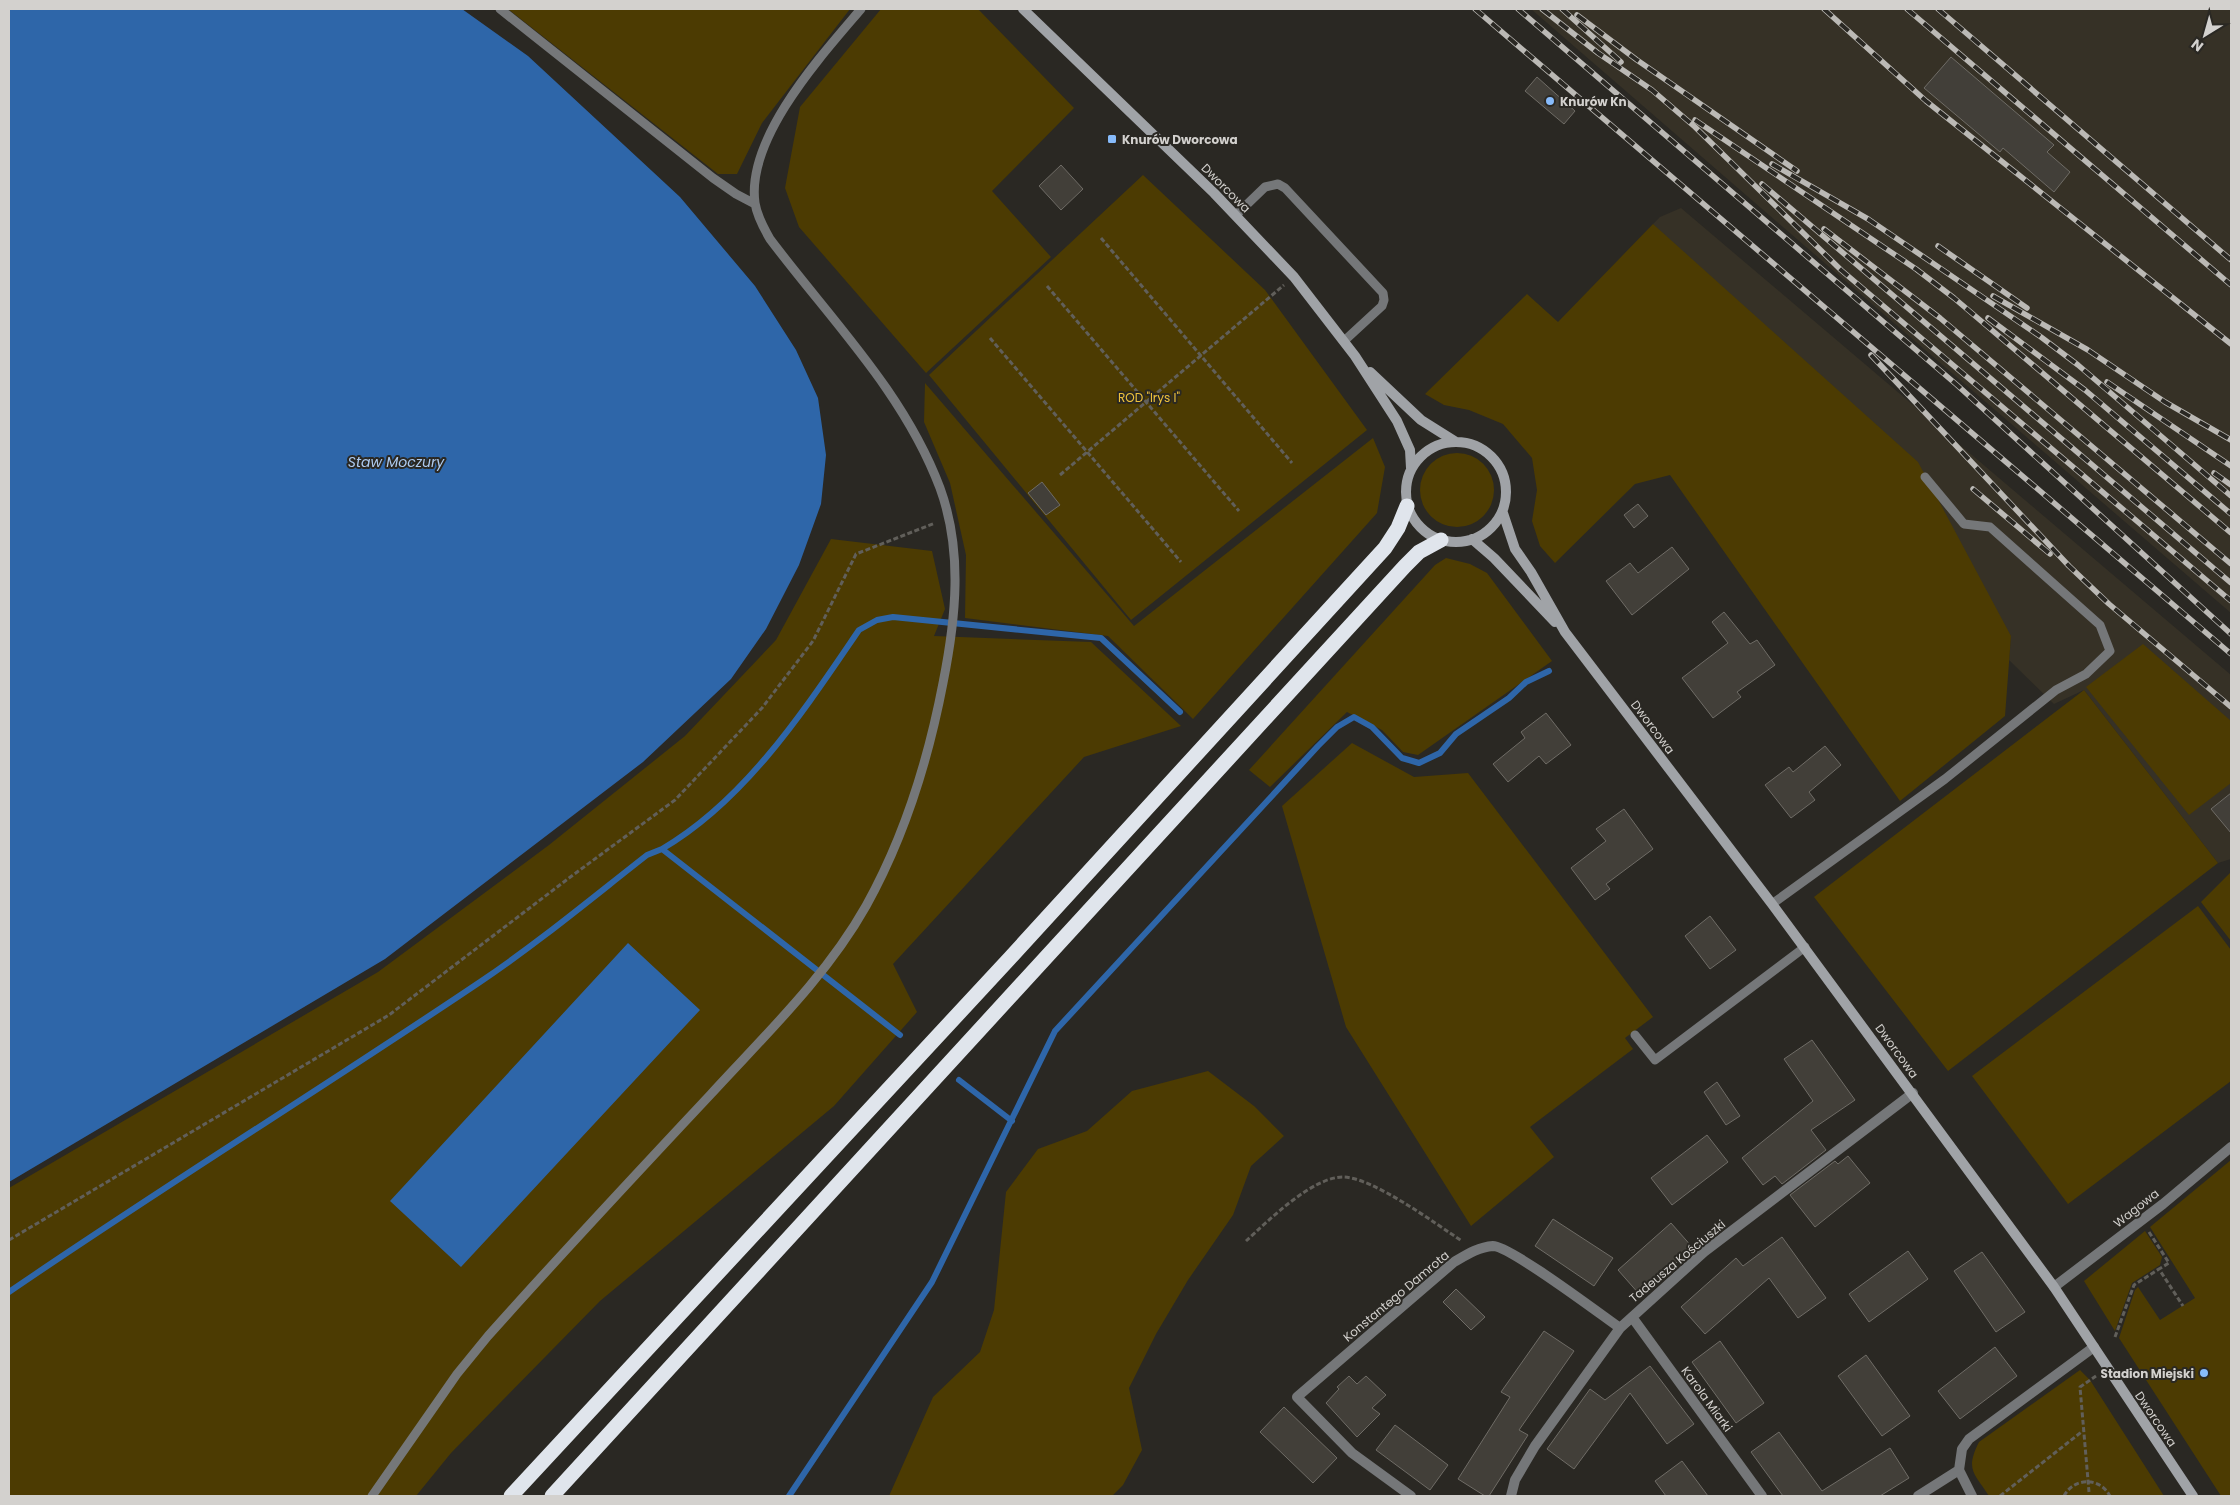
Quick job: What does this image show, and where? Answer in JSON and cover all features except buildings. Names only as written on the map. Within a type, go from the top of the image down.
[{"type":"highway","points":[[511,1496],[1010,958],[1385,548],[1398,528],[1407,506]]},
{"type":"highway","points":[[552,1496],[1405,566],[1419,552],[1441,540]]},
{"type":"main road","name":"Dworcowa","points":[[1023,9],[1236,215],[1294,277],[1355,356],[1400,428],[1410,450],[1411,468]]},
{"type":"main road","name":"Dworcowa","points":[[1355,356],[1411,411],[1431,427],[1456,442]]},
{"type":"main road","points":[[1456,442],[1470,444],[1484,450],[1502,472],[1506,486],[1502,513],[1493,526],[1472,539],[1451,542],[1441,540],[1420,527],[1407,506],[1405,493],[1411,468],[1419,458],[1428,450],[1442,444],[1456,442]]},
{"type":"main road","name":"Dworcowa","points":[[1502,513],[1514,549],[1531,572],[1565,632]]},
{"type":"main road","name":"Dworcowa","points":[[1472,539],[1494,558],[1565,632],[1805,947],[2054,1286],[2193,1496]]},
{"type":"street","name":"Tadeusza Kościuszki","points":[[1511,1496],[1515,1480],[1535,1446],[1620,1328],[1704,1252],[1913,1094]]},
{"type":"street","name":"Wagowa","points":[[2054,1286],[2142,1220],[2231,1147]]},
{"type":"street","name":"Konstantego Damrota","points":[[1411,1496],[1352,1453],[1297,1397],[1454,1262],[1476,1250],[1495,1246],[1530,1264],[1620,1328]]},
{"type":"street","name":"Karola Miarki","points":[[1632,1317],[1762,1496]]},
{"type":"street","points":[[1972,1496],[1959,1470],[1962,1449],[1969,1439],[2094,1347]]},
{"type":"street","points":[[1918,1496],[1959,1470]]},
{"type":"lane","points":[[500,9],[713,178],[755,204]]},
{"type":"lane","points":[[372,1496],[457,1374],[488,1336],[825,967],[865,907],[901,835],[916,792],[932,734],[955,611],[956,577],[941,492],[933,471],[908,422],[891,394],[770,238],[761,223],[755,204],[758,170],[764,149],[778,118],[800,85],[860,9]]},
{"type":"lane","points":[[1236,215],[1265,187],[1278,184],[1284,188],[1383,293],[1384,300],[1382,306],[1344,341]]},
{"type":"lane","points":[[1772,904],[1930,790],[2056,690],[2086,674],[2110,651],[2100,625],[1990,528],[1964,524],[1925,477]]},
{"type":"lane","points":[[1635,1035],[1654,1060],[1805,947]]},
{"type":"path","points":[[1101,238],[1292,463]]},
{"type":"path","points":[[1060,475],[1294,277]]},
{"type":"path","points":[[1047,286],[1238,511]]},
{"type":"path","points":[[990,338],[1181,562]]},
{"type":"path","points":[[9,1240],[389,1015],[674,800],[762,708],[813,641],[856,554],[947,518]]},
{"type":"path","points":[[1246,1241],[1301,1194],[1319,1184],[1341,1176],[1355,1178],[1390,1195],[1476,1250]]},
{"type":"path","points":[[2115,1337],[2134,1285],[2169,1263],[2142,1220]]},
{"type":"path","points":[[2159,1269],[2183,1306]]},
{"type":"path","points":[[2089,1492],[2080,1387],[2107,1368]]},
{"type":"path","points":[[2000,1496],[2084,1430]]},
{"type":"path","points":[[2064,1496],[2072,1486],[2088,1481],[2103,1487],[2110,1496]]},
{"type":"shaded area","points":[[1531,9],[2231,9],[2231,613],[1924,349]]},
{"type":"shaded area","points":[[1681,208],[2231,675],[2231,859],[2218,863],[2084,690],[2054,704],[2009,660],[2011,636],[1653,224],[1660,217]]},
{"type":"green space","points":[[508,9],[850,9],[762,123],[737,174],[718,174]]},
{"type":"green space","points":[[881,9],[978,9],[1074,108],[992,191],[1051,257],[926,373],[799,227],[785,188],[800,107]]},
{"type":"green space","name":"ROD \"Irys I\"","points":[[1143,175],[1265,290],[1367,430],[1131,620],[929,375]]},
{"type":"green space","points":[[1653,224],[1918,462],[2011,636],[2005,716],[1900,801],[1670,475],[1635,484],[1555,563],[1540,546],[1532,521],[1537,490],[1532,458],[1503,424],[1469,410],[1444,405],[1425,394],[1527,294],[1558,322]]},
{"type":"green space","points":[[925,383],[1134,626],[1373,438],[1385,467],[1377,513],[1193,719],[1108,636],[965,618],[966,555],[950,483],[924,422]]},
{"type":"green space","points":[[1457,453],[1471,456],[1483,464],[1491,476],[1494,490],[1491,504],[1483,516],[1471,524],[1457,527],[1443,524],[1431,516],[1423,504],[1420,490],[1423,476],[1431,464],[1443,456]]},
{"type":"green space","points":[[831,539],[932,551],[945,609],[934,636],[1091,642],[1181,726],[1084,757],[893,964],[917,1012],[834,1106],[600,1301],[451,1453],[416,1496],[9,1496],[9,1188],[378,972],[549,845],[685,736],[776,640]]},
{"type":"green space","points":[[1446,558],[1470,564],[1487,573],[1552,661],[1418,755],[1403,752],[1382,730],[1347,712],[1270,787],[1249,770],[1435,565]]},
{"type":"green space","points":[[2143,644],[2231,721],[2231,783],[2189,815],[2086,687]]},
{"type":"green space","points":[[2084,690],[2218,863],[1948,1071],[1814,897]]},
{"type":"green space","points":[[1352,743],[1414,777],[1468,773],[1653,1017],[1625,1038],[1633,1049],[1530,1127],[1554,1157],[1471,1226],[1346,1027],[1282,806]]},
{"type":"green space","points":[[2231,872],[2231,941],[2201,902]]},
{"type":"green space","points":[[2198,906],[2231,950],[2231,1081],[2068,1204],[1972,1076]]},
{"type":"green space","points":[[1208,1071],[1254,1106],[1284,1136],[1251,1166],[1233,1215],[1188,1280],[1156,1334],[1129,1388],[1142,1450],[1123,1485],[1112,1496],[889,1496],[933,1397],[980,1352],[994,1310],[1006,1192],[1038,1149],[1087,1131],[1132,1091]]},
{"type":"green space","points":[[2231,1160],[2231,1496],[2221,1496],[2119,1338],[2135,1290],[2138,1287],[2160,1320],[2195,1298],[2150,1227]]},
{"type":"green space","points":[[2145,1231],[2162,1257],[2160,1265],[2132,1283],[2115,1331],[2084,1281]]},
{"type":"green space","points":[[2080,1370],[2090,1380],[2164,1496],[1989,1496],[1973,1471],[1973,1459],[1979,1442]]},
{"type":"water","name":"Staw Moczury","points":[[9,9],[462,9],[528,56],[680,197],[755,286],[796,350],[818,398],[826,455],[821,504],[799,565],[766,629],[731,679],[643,762],[385,959],[9,1182]]},
{"type":"water","points":[[628,943],[700,1010],[461,1267],[390,1201]]},
{"type":"waterway","points":[[662,849],[692,829],[721,805],[747,779],[795,721],[859,630],[877,620],[893,617],[1101,638],[1180,712]]},
{"type":"waterway","points":[[789,1496],[932,1282],[1055,1031],[1337,727],[1354,717],[1372,727],[1402,758],[1419,763],[1440,753],[1456,734],[1509,698],[1526,682],[1549,671]]},
{"type":"waterway","points":[[9,1292],[480,982],[544,936],[647,855],[662,849],[900,1035]]},
{"type":"waterway","points":[[959,1080],[1012,1121]]},
{"type":"railway","points":[[1475,9],[2231,654]]},
{"type":"railway","points":[[1518,9],[1957,385],[2231,634]]},
{"type":"railway","points":[[1542,9],[1598,53],[1652,90],[1695,127],[1841,270],[2231,601]]},
{"type":"railway","points":[[1562,9],[1621,62]]},
{"type":"railway","points":[[1824,9],[1926,101],[2231,344]]},
{"type":"railway","points":[[1907,9],[2231,285]]},
{"type":"railway","points":[[1938,9],[2231,260]]},
{"type":"railway","points":[[1577,15],[1637,60],[1797,171]]},
{"type":"railway","points":[[1695,120],[1916,269],[1954,298],[2231,533]]},
{"type":"railway","points":[[1772,164],[1868,219],[2041,337],[2078,365],[2231,496]]},
{"type":"railway","points":[[1762,184],[2231,583]]},
{"type":"railway","points":[[1824,229],[1940,318],[2231,564]]},
{"type":"railway","points":[[1938,246],[2027,308]]},
{"type":"railway","points":[[1993,296],[2088,350],[2165,402],[2231,440]]},
{"type":"railway","points":[[1988,318],[2085,390],[2231,514]]},
{"type":"railway","points":[[1871,355],[2069,566],[2109,604],[2231,707]]},
{"type":"railway","points":[[2107,382],[2231,466]]},
{"type":"railway","points":[[2214,473],[2231,485]]},
{"type":"railway","points":[[1973,489],[2050,554]]},
{"type":"place","name":"Knurów Kn","points":[[1550,101]]},
{"type":"place","name":"Knurów Dworcowa","points":[[1112,139]]},
{"type":"place","name":"Stadion Miejski","points":[[2204,1373]]}]
